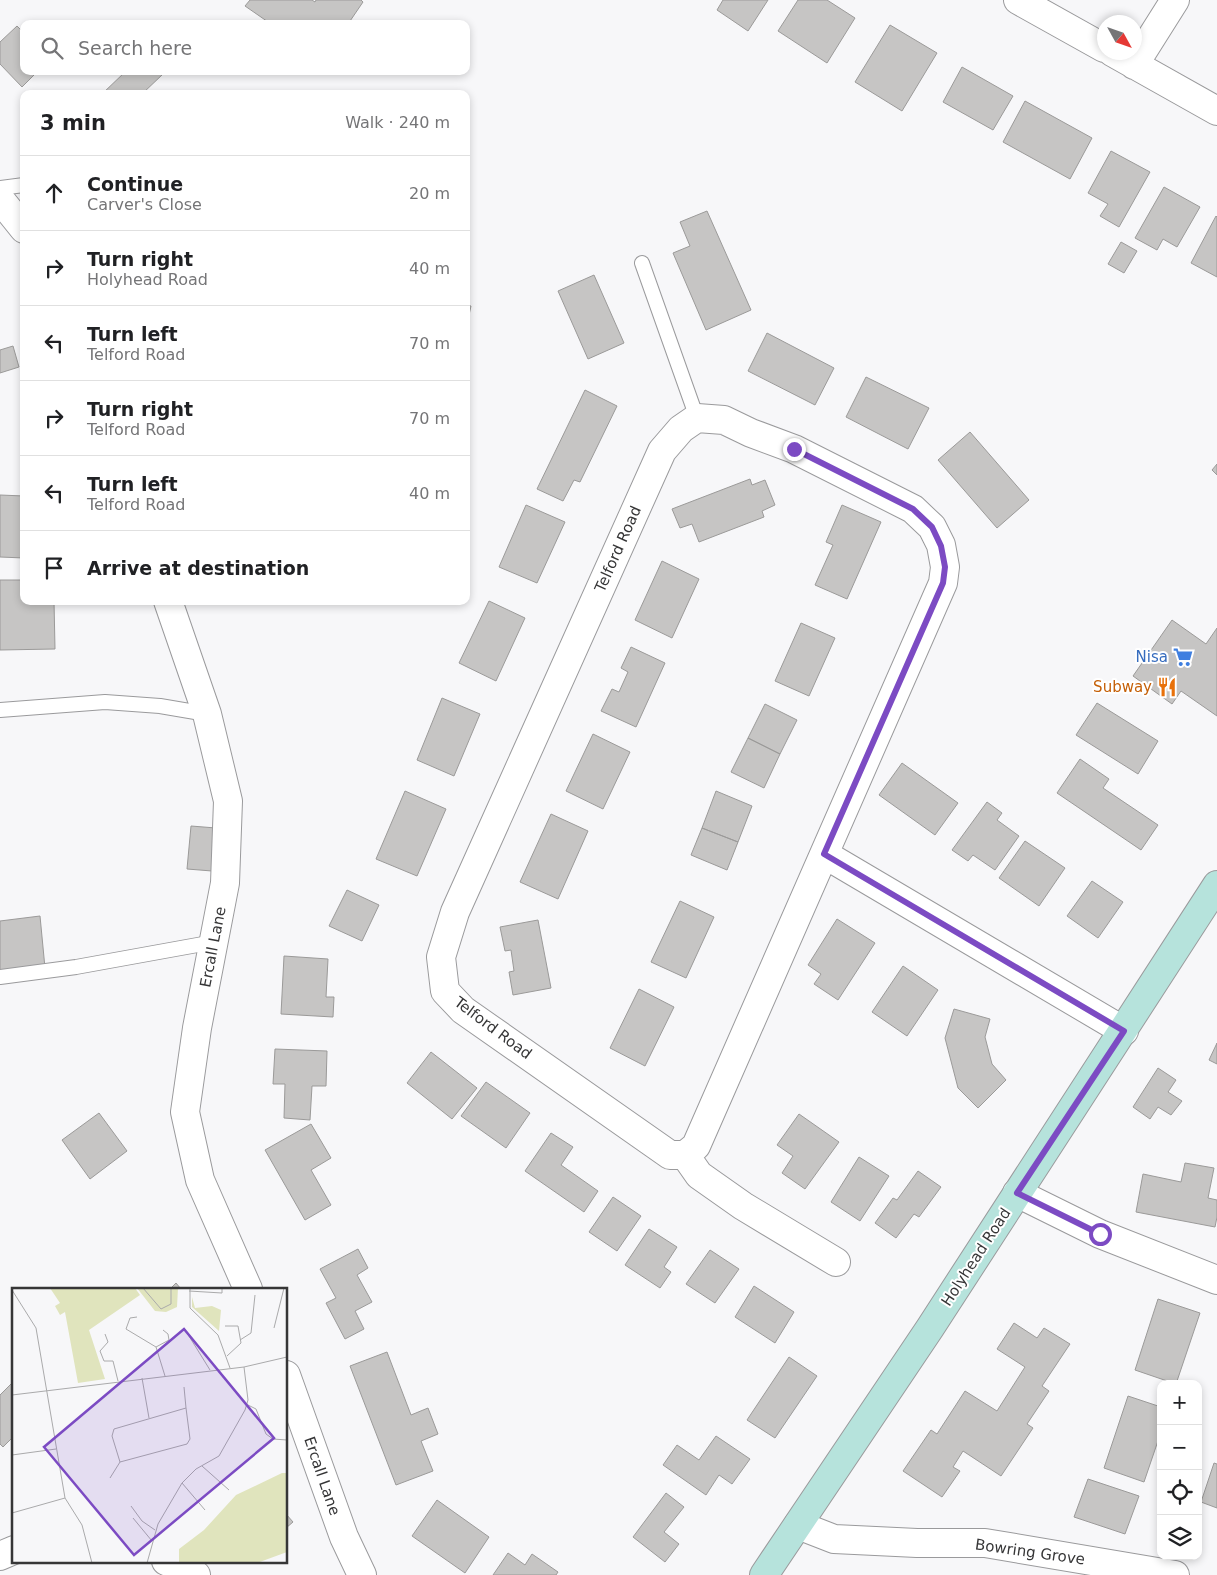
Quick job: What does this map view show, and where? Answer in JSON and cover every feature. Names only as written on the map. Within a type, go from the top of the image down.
[{"type":"main road","name":"Holyhead Road","points":[[764,1575],[930,1328],[1217,885]]},
{"type":"street","points":[[1018,0],[1097,44]]},
{"type":"street","points":[[1142,37],[1175,0]]},
{"type":"street","points":[[1125,60],[1217,111]]},
{"type":"street","points":[[0,199],[20,224]]},
{"type":"street","points":[[697,418],[724,420],[751,433],[794,449],[913,509],[932,527],[941,546],[945,567],[943,583],[696,1146],[685,1156],[699,1175],[743,1206],[836,1262]]},
{"type":"street","name":"Telford Road","points":[[685,1156],[670,1155],[463,1010],[446,991],[441,957],[455,912],[662,452],[681,429],[697,418]]},
{"type":"street","name":"Ercall Lane","points":[[169,605],[207,714],[228,801],[225,883],[197,1028],[186,1112],[200,1180],[248,1288]]},
{"type":"street","points":[[824,854],[1124,1031]]},
{"type":"street","points":[[1017,1193],[1100,1234],[1217,1280]]},
{"type":"street","name":"Ercall Lane","points":[[288,1381],[344,1537],[362,1575]]},
{"type":"street","name":"Bowring Grove","points":[[798,1526],[834,1539],[917,1543],[985,1543],[1175,1575]]},
{"type":"street","points":[[0,1556],[12,1551]]},
{"type":"street","points":[[168,1562],[196,1575]]},
{"type":"lane","points":[[0,188],[20,186]]},
{"type":"lane","points":[[642,263],[697,418]]},
{"type":"lane","points":[[0,710],[105,702],[160,706],[207,714]]},
{"type":"lane","points":[[0,977],[76,967],[214,942]]},
{"type":"building","points":[[250,0],[312,0],[315,2],[316,0],[361,0],[363,2],[351,20],[265,20],[245,6]]},
{"type":"building","points":[[723,0],[768,0],[748,31],[717,10]]},
{"type":"building","points":[[798,0],[827,0],[855,18],[827,63],[778,31]]},
{"type":"building","points":[[890,25],[937,53],[902,111],[855,82]]},
{"type":"building","points":[[17,26],[20,29],[20,75],[34,75],[22,87],[0,64],[0,42]]},
{"type":"building","points":[[962,67],[1013,96],[993,130],[943,102]]},
{"type":"building","points":[[122,75],[162,75],[146,90],[106,90]]},
{"type":"building","points":[[1025,101],[1092,138],[1070,179],[1003,142]]},
{"type":"building","points":[[1111,151],[1150,172],[1119,227],[1100,216],[1108,204],[1088,193]]},
{"type":"building","points":[[1164,187],[1200,207],[1177,247],[1163,239],[1157,250],[1135,238]]},
{"type":"building","points":[[707,211],[751,310],[706,330],[673,253],[690,246],[680,222]]},
{"type":"building","points":[[1217,217],[1217,277],[1191,263]]},
{"type":"building","points":[[1121,242],[1137,251],[1124,273],[1108,264]]},
{"type":"building","points":[[594,275],[624,343],[588,359],[558,291]]},
{"type":"building","points":[[767,333],[834,368],[815,405],[748,371]]},
{"type":"building","points":[[13,346],[19,367],[0,373],[0,350]]},
{"type":"building","points":[[866,377],[929,408],[908,449],[846,417]]},
{"type":"building","points":[[585,390],[617,406],[580,482],[574,480],[563,501],[537,489]]},
{"type":"building","points":[[970,432],[1029,500],[997,528],[938,460]]},
{"type":"building","points":[[1217,464],[1217,475],[1212,470]]},
{"type":"building","points":[[750,479],[752,485],[765,480],[775,505],[762,511],[764,517],[699,542],[692,524],[680,528],[672,509]]},
{"type":"building","points":[[0,495],[20,496],[20,558],[0,557]]},
{"type":"building","points":[[526,505],[565,522],[537,583],[499,567]]},
{"type":"building","points":[[842,505],[881,522],[847,599],[815,585],[833,545],[826,542]]},
{"type":"building","points":[[662,561],[699,579],[672,638],[635,620]]},
{"type":"building","points":[[0,580],[20,580],[20,605],[54,605],[55,649],[0,650]]},
{"type":"building","points":[[489,601],[525,618],[496,681],[459,663]]},
{"type":"building","points":[[1172,620],[1206,644],[1217,628],[1217,716],[1181,691],[1172,704],[1133,676]]},
{"type":"building","points":[[801,623],[835,638],[809,696],[775,681]]},
{"type":"building","points":[[631,647],[665,663],[636,727],[601,711],[612,689],[619,692],[628,672],[621,668]]},
{"type":"building","points":[[442,698],[480,714],[454,776],[417,760]]},
{"type":"building","points":[[1097,703],[1158,741],[1138,774],[1076,735]]},
{"type":"building","points":[[765,704],[797,720],[780,754],[748,738]]},
{"type":"building","points":[[593,734],[630,752],[603,809],[566,791]]},
{"type":"building","points":[[748,738],[780,754],[764,788],[731,772]]},
{"type":"building","points":[[1080,759],[1109,779],[1103,788],[1158,825],[1141,850],[1057,793]]},
{"type":"building","points":[[902,763],[958,803],[935,835],[879,795]]},
{"type":"building","points":[[405,791],[446,809],[417,876],[376,859]]},
{"type":"building","points":[[716,791],[752,806],[738,842],[702,828]]},
{"type":"building","points":[[987,802],[1002,813],[997,820],[1019,836],[995,870],[973,855],[968,861],[952,850]]},
{"type":"building","points":[[551,814],[588,831],[558,899],[520,882]]},
{"type":"building","points":[[191,826],[216,828],[212,871],[187,869]]},
{"type":"building","points":[[702,828],[738,842],[727,870],[691,855]]},
{"type":"building","points":[[1025,841],[1065,868],[1039,906],[999,878]]},
{"type":"building","points":[[1092,881],[1123,902],[1098,938],[1067,916]]},
{"type":"building","points":[[347,890],[379,905],[362,941],[329,926]]},
{"type":"building","points":[[680,901],[714,917],[686,978],[651,962]]},
{"type":"building","points":[[40,916],[45,968],[0,973],[0,921]]},
{"type":"building","points":[[837,919],[875,943],[838,1000],[814,984],[821,974],[808,965]]},
{"type":"building","points":[[538,920],[551,988],[513,995],[509,972],[514,971],[511,950],[505,951],[500,927]]},
{"type":"building","points":[[284,956],[328,959],[326,997],[334,997],[333,1017],[281,1014]]},
{"type":"building","points":[[903,966],[938,990],[907,1036],[872,1012]]},
{"type":"building","points":[[639,989],[674,1007],[645,1066],[610,1048]]},
{"type":"building","points":[[954,1009],[990,1019],[985,1037],[992,1064],[1006,1080],[978,1108],[958,1088],[945,1038]]},
{"type":"building","points":[[1217,1043],[1217,1064],[1209,1060]]},
{"type":"building","points":[[275,1049],[327,1051],[326,1086],[312,1086],[310,1120],[284,1118],[285,1084],[273,1084]]},
{"type":"building","points":[[431,1052],[477,1088],[452,1119],[407,1083]]},
{"type":"building","points":[[1158,1068],[1176,1080],[1168,1092],[1182,1101],[1171,1115],[1158,1107],[1150,1119],[1133,1107]]},
{"type":"building","points":[[486,1082],[530,1113],[506,1148],[461,1116]]},
{"type":"building","points":[[99,1113],[127,1151],[90,1179],[62,1140]]},
{"type":"building","points":[[799,1114],[839,1142],[805,1189],[782,1173],[793,1156],[777,1145]]},
{"type":"building","points":[[311,1124],[331,1158],[311,1170],[331,1205],[305,1220],[265,1150]]},
{"type":"building","points":[[551,1133],[573,1147],[561,1165],[598,1191],[584,1212],[525,1171]]},
{"type":"building","points":[[859,1157],[889,1176],[860,1221],[831,1202]]},
{"type":"building","points":[[1185,1163],[1214,1168],[1208,1198],[1217,1200],[1215,1227],[1136,1212],[1143,1174],[1181,1182]]},
{"type":"building","points":[[918,1171],[941,1187],[919,1217],[914,1214],[896,1238],[875,1223],[893,1198],[897,1200]]},
{"type":"building","points":[[613,1197],[641,1216],[617,1251],[589,1232]]},
{"type":"building","points":[[649,1229],[677,1247],[664,1267],[671,1272],[660,1288],[625,1265]]},
{"type":"building","points":[[358,1249],[368,1268],[357,1275],[372,1302],[355,1311],[364,1329],[345,1339],[326,1303],[336,1298],[320,1269]]},
{"type":"building","points":[[710,1250],[739,1269],[715,1303],[686,1284]]},
{"type":"building","points":[[176,1283],[180,1288],[171,1288]]},
{"type":"building","points":[[754,1286],[794,1312],[775,1343],[735,1317]]},
{"type":"building","points":[[1158,1299],[1200,1313],[1177,1380],[1164,1380],[1135,1370]]},
{"type":"building","points":[[1014,1323],[1037,1338],[1044,1328],[1070,1344],[1042,1386],[1049,1391],[1027,1424],[1033,1428],[1001,1476],[963,1451],[953,1467],[960,1471],[942,1497],[903,1471],[931,1430],[937,1434],[965,1391],[997,1411],[1025,1367],[997,1349]]},
{"type":"building","points":[[387,1352],[411,1415],[428,1408],[438,1434],[421,1441],[433,1471],[396,1485],[350,1366]]},
{"type":"building","points":[[789,1357],[817,1376],[775,1438],[747,1420]]},
{"type":"building","points":[[12,1383],[12,1438],[3,1447],[0,1444],[0,1395]]},
{"type":"building","points":[[1128,1396],[1157,1406],[1157,1444],[1144,1482],[1104,1468]]},
{"type":"building","points":[[716,1436],[750,1459],[732,1484],[719,1475],[706,1495],[663,1465],[677,1445],[699,1460]]},
{"type":"building","points":[[1214,1463],[1217,1464],[1217,1508],[1202,1502]]},
{"type":"building","points":[[1088,1479],[1139,1496],[1125,1534],[1074,1517]]},
{"type":"building","points":[[666,1493],[684,1507],[664,1532],[679,1544],[665,1562],[633,1537]]},
{"type":"building","points":[[437,1500],[489,1537],[465,1573],[412,1536]]},
{"type":"building","points":[[288,1516],[293,1522],[288,1526]]},
{"type":"building","points":[[508,1553],[525,1565],[532,1554],[558,1572],[556,1575],[493,1575]]},
{"type":"place","name":"Nisa","points":[[1183,657]]},
{"type":"place","name":"Subway","points":[[1167,687]]},
{"type":"route","points":[[794,449],[913,509],[932,527],[941,546],[945,567],[943,583],[824,854],[1124,1031],[1017,1193],[1100,1234]]}]
